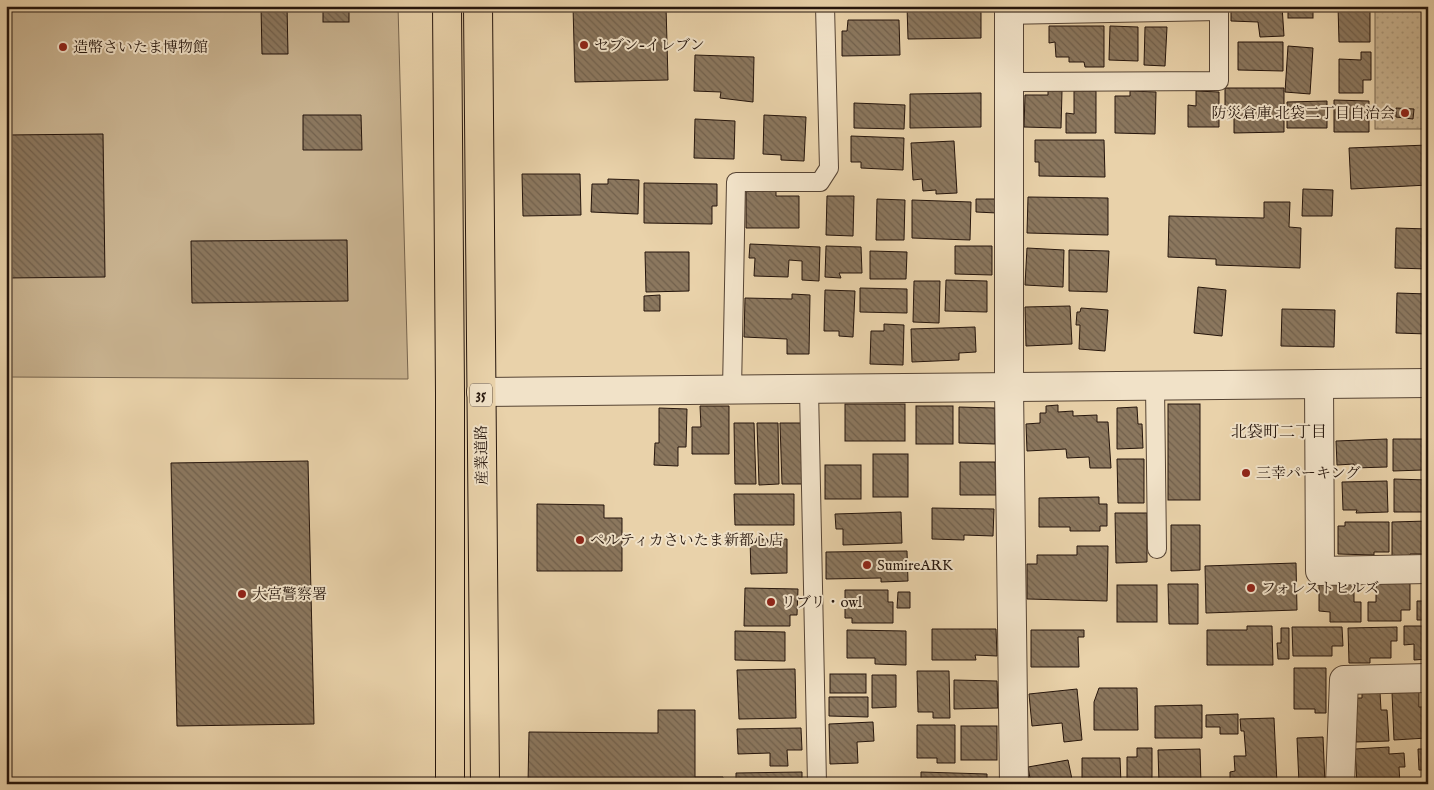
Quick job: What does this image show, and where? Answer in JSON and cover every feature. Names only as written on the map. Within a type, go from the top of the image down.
[{"type":"main road","name":"35","points":[[447,6],[450,392],[450,784]]},
{"type":"main road","name":"産業道路","points":[[478,6],[485,784]]},
{"type":"street","points":[[1009,11],[1009,388],[1014,784]]},
{"type":"street","points":[[481,392],[1428,383]]},
{"type":"street","points":[[1319,384],[1320,571],[1428,569]]},
{"type":"street","points":[[1340,784],[1344,680],[1428,678]]},
{"type":"lane","points":[[732,390],[736,182],[820,182],[830,168],[825,6]]},
{"type":"lane","points":[[1009,11],[1219,9],[1219,81],[1009,82]]},
{"type":"lane","points":[[1155,386],[1157,549]]},
{"type":"lane","points":[[809,389],[817,784]]},
{"type":"shaded area","points":[[6,6],[398,6],[408,379],[6,377]]},
{"type":"shaded area","points":[[1375,6],[1428,6],[1428,129],[1375,129]]},
{"type":"building","points":[[261,6],[287,6],[288,54],[262,54]]},
{"type":"building","points":[[323,6],[349,6],[349,22],[323,22]]},
{"type":"building","points":[[573,6],[666,6],[668,80],[575,82]]},
{"type":"building","points":[[907,6],[981,6],[981,38],[908,39]]},
{"type":"building","points":[[1231,6],[1282,6],[1284,36],[1260,37],[1258,22],[1231,21]]},
{"type":"building","points":[[1288,6],[1313,6],[1313,18],[1288,18]]},
{"type":"building","points":[[1338,6],[1370,6],[1370,42],[1339,42]]},
{"type":"building","points":[[848,20],[899,20],[900,55],[842,56],[842,31],[847,31]]},
{"type":"building","points":[[1049,26],[1104,26],[1104,67],[1085,67],[1084,62],[1069,62],[1069,57],[1056,57],[1055,42],[1049,43]]},
{"type":"building","points":[[1110,26],[1138,27],[1138,61],[1109,60]]},
{"type":"building","points":[[1145,27],[1167,27],[1165,66],[1144,65]]},
{"type":"building","points":[[1238,42],[1283,42],[1283,71],[1238,70]]},
{"type":"building","points":[[1288,46],[1313,48],[1310,94],[1285,92]]},
{"type":"building","points":[[1361,52],[1371,52],[1371,80],[1363,80],[1363,93],[1339,93],[1339,59],[1361,60]]},
{"type":"building","points":[[695,55],[754,57],[753,102],[720,98],[721,92],[694,91]]},
{"type":"building","points":[[1225,88],[1284,88],[1284,132],[1234,133],[1234,110],[1225,111]]},
{"type":"building","points":[[1048,91],[1062,91],[1061,128],[1024,127],[1025,95],[1048,95]]},
{"type":"building","points":[[1074,91],[1096,91],[1096,133],[1066,133],[1066,113],[1074,114]]},
{"type":"building","points":[[1130,91],[1156,92],[1155,134],[1115,133],[1115,96],[1130,96]]},
{"type":"building","points":[[1196,91],[1219,92],[1219,127],[1188,127],[1188,105],[1196,106]]},
{"type":"building","points":[[981,93],[981,127],[910,128],[910,94]]},
{"type":"building","points":[[1334,100],[1369,101],[1369,132],[1334,132]]},
{"type":"building","points":[[1327,101],[1327,128],[1287,128],[1287,102]]},
{"type":"building","points":[[854,103],[905,105],[904,129],[854,128]]},
{"type":"building","name":"防災倉庫 北袋二丁目自治会","points":[[1396,108],[1414,109],[1413,119],[1396,117]]},
{"type":"building","points":[[303,115],[361,115],[362,150],[303,150]]},
{"type":"building","points":[[764,115],[806,117],[804,161],[781,160],[781,155],[763,154]]},
{"type":"building","points":[[695,119],[735,121],[734,159],[694,158]]},
{"type":"building","points":[[103,134],[105,277],[6,278],[6,135]]},
{"type":"building","points":[[851,136],[904,138],[903,170],[861,168],[861,162],[851,162]]},
{"type":"building","points":[[1035,140],[1104,140],[1105,177],[1039,176],[1039,162],[1035,162]]},
{"type":"building","points":[[954,141],[957,193],[936,194],[936,190],[923,191],[922,179],[913,180],[911,143]]},
{"type":"building","points":[[1428,145],[1428,185],[1351,189],[1349,148]]},
{"type":"building","points":[[522,174],[580,174],[581,215],[523,216]]},
{"type":"building","points":[[608,179],[639,180],[638,214],[591,212],[592,184],[608,184]]},
{"type":"building","points":[[644,183],[717,184],[717,206],[712,206],[712,224],[644,223]]},
{"type":"building","points":[[1303,189],[1333,190],[1332,216],[1302,216]]},
{"type":"building","points":[[746,190],[776,190],[776,196],[799,196],[799,228],[746,228]]},
{"type":"building","points":[[827,196],[854,196],[853,236],[826,235]]},
{"type":"building","points":[[1028,197],[1108,198],[1108,235],[1027,233]]},
{"type":"building","points":[[877,199],[905,200],[904,240],[876,240]]},
{"type":"building","points":[[976,199],[997,199],[997,213],[976,212]]},
{"type":"building","points":[[912,200],[971,202],[970,240],[912,238]]},
{"type":"building","points":[[1264,202],[1290,202],[1289,227],[1301,228],[1300,268],[1216,265],[1216,259],[1168,257],[1169,216],[1264,218]]},
{"type":"building","points":[[1396,228],[1428,229],[1428,269],[1395,268]]},
{"type":"building","points":[[347,240],[348,301],[192,303],[191,241]]},
{"type":"building","points":[[750,244],[820,247],[819,281],[802,280],[802,261],[789,260],[788,277],[754,276],[755,258],[749,258]]},
{"type":"building","points":[[826,246],[861,247],[862,273],[839,273],[841,278],[825,277]]},
{"type":"building","points":[[955,246],[992,246],[992,275],[955,274]]},
{"type":"building","points":[[1027,248],[1064,250],[1063,287],[1025,285]]},
{"type":"building","points":[[1069,250],[1109,251],[1107,292],[1069,291]]},
{"type":"building","points":[[870,251],[907,252],[906,279],[870,279]]},
{"type":"building","points":[[645,252],[689,252],[689,291],[646,292]]},
{"type":"building","points":[[946,280],[987,281],[987,312],[945,311]]},
{"type":"building","points":[[914,281],[940,281],[939,323],[913,322]]},
{"type":"building","points":[[1198,287],[1226,290],[1222,336],[1194,333]]},
{"type":"building","points":[[860,288],[907,289],[907,313],[860,312]]},
{"type":"building","points":[[825,290],[855,291],[853,337],[839,336],[839,331],[824,331]]},
{"type":"building","points":[[1397,293],[1428,294],[1428,334],[1396,333]]},
{"type":"building","points":[[792,294],[810,295],[809,354],[787,354],[787,339],[744,337],[745,298],[792,299]]},
{"type":"building","points":[[660,295],[660,311],[644,311],[644,296]]},
{"type":"building","points":[[1070,306],[1072,344],[1026,346],[1025,307]]},
{"type":"building","points":[[1081,308],[1108,310],[1105,351],[1079,349],[1080,325],[1076,325],[1077,312],[1080,312]]},
{"type":"building","points":[[1282,309],[1335,310],[1334,347],[1281,346]]},
{"type":"building","points":[[884,324],[904,325],[903,365],[870,364],[871,331],[884,331]]},
{"type":"building","points":[[975,327],[976,352],[959,353],[959,360],[912,362],[911,329]]},
{"type":"building","points":[[845,404],[905,404],[905,441],[845,441]]},
{"type":"building","points":[[1168,404],[1200,404],[1200,500],[1168,500]]},
{"type":"building","points":[[1058,405],[1058,412],[1073,411],[1073,416],[1097,415],[1097,422],[1108,422],[1111,468],[1090,468],[1089,457],[1067,458],[1066,449],[1027,451],[1026,424],[1040,423],[1040,413],[1046,413],[1046,406]]},
{"type":"building","points":[[700,406],[729,406],[729,454],[692,454],[692,427],[701,427]]},
{"type":"building","points":[[916,406],[953,406],[953,444],[916,444]]},
{"type":"building","points":[[959,407],[995,408],[995,444],[959,443]]},
{"type":"building","points":[[1137,407],[1138,424],[1142,424],[1143,448],[1117,449],[1117,408]]},
{"type":"building","points":[[659,408],[687,409],[686,447],[678,447],[678,466],[654,465],[655,443],[659,443]]},
{"type":"building","points":[[734,423],[754,423],[756,484],[735,484]]},
{"type":"building","points":[[757,423],[778,423],[779,484],[759,485]]},
{"type":"building","points":[[780,423],[801,423],[803,484],[782,484]]},
{"type":"building","points":[[1387,439],[1387,467],[1354,468],[1354,464],[1337,465],[1336,441]]},
{"type":"building","points":[[1393,439],[1428,439],[1428,463],[1423,463],[1423,470],[1393,471]]},
{"type":"building","points":[[873,454],[908,454],[908,497],[873,497]]},
{"type":"building","points":[[1117,459],[1144,459],[1144,503],[1118,503]]},
{"type":"building","name":"大宮警察署","points":[[308,461],[314,724],[177,726],[171,463]]},
{"type":"building","points":[[960,462],[995,462],[996,495],[960,495]]},
{"type":"building","points":[[825,465],[861,465],[861,499],[825,499]]},
{"type":"building","points":[[1394,479],[1428,480],[1428,507],[1424,507],[1424,512],[1394,512]]},
{"type":"building","points":[[1387,481],[1388,512],[1356,513],[1357,510],[1343,510],[1342,482]]},
{"type":"building","points":[[734,494],[794,494],[794,525],[735,525]]},
{"type":"building","points":[[1099,497],[1099,504],[1107,504],[1107,526],[1100,526],[1100,531],[1070,531],[1070,527],[1039,527],[1039,498]]},
{"type":"building","points":[[537,504],[604,505],[604,518],[622,518],[622,571],[537,571]]},
{"type":"building","points":[[932,508],[994,509],[993,536],[964,535],[964,540],[932,539]]},
{"type":"building","points":[[901,512],[902,543],[843,545],[843,529],[836,529],[835,514]]},
{"type":"building","points":[[1115,513],[1147,513],[1147,562],[1116,563]]},
{"type":"building","points":[[1428,521],[1428,554],[1410,554],[1410,558],[1392,558],[1392,522]]},
{"type":"building","points":[[1345,522],[1389,522],[1389,552],[1374,552],[1374,555],[1338,554],[1338,526],[1345,526]]},
{"type":"building","points":[[1171,525],[1200,525],[1200,570],[1171,571]]},
{"type":"building","points":[[750,539],[787,539],[787,573],[751,574]]},
{"type":"building","points":[[1077,546],[1108,546],[1107,601],[1027,599],[1027,564],[1037,564],[1037,555],[1077,555]]},
{"type":"building","name":"SumireARK","points":[[907,551],[908,581],[881,582],[881,578],[826,579],[826,552]]},
{"type":"building","name":"フォレストヒルズ","points":[[1296,563],[1297,610],[1206,613],[1205,566]]},
{"type":"building","points":[[1410,582],[1410,610],[1401,610],[1401,621],[1368,621],[1368,602],[1376,602],[1376,583]]},
{"type":"building","points":[[1426,583],[1428,583],[1428,620],[1417,620],[1417,601],[1426,601]]},
{"type":"building","points":[[1168,584],[1198,584],[1198,624],[1169,624]]},
{"type":"building","points":[[1319,584],[1354,584],[1354,602],[1361,602],[1361,622],[1330,622],[1330,612],[1319,611]]},
{"type":"building","points":[[1117,585],[1157,585],[1157,622],[1117,622]]},
{"type":"building","name":"リブリ・owl","points":[[745,588],[798,589],[797,615],[790,615],[790,626],[744,626]]},
{"type":"building","points":[[845,590],[888,590],[888,602],[893,602],[893,623],[852,623],[852,618],[845,618]]},
{"type":"building","points":[[898,592],[910,592],[910,608],[897,608]]},
{"type":"building","points":[[1247,626],[1272,626],[1273,665],[1207,665],[1207,630],[1247,630]]},
{"type":"building","points":[[1404,626],[1428,626],[1428,659],[1414,660],[1414,644],[1404,645]]},
{"type":"building","points":[[1292,627],[1342,627],[1343,646],[1332,646],[1332,656],[1293,656]]},
{"type":"building","points":[[1397,627],[1397,641],[1391,641],[1391,658],[1370,658],[1370,663],[1349,663],[1348,628]]},
{"type":"building","points":[[1281,628],[1289,628],[1289,659],[1278,659],[1277,643],[1281,643]]},
{"type":"building","points":[[932,629],[996,629],[997,656],[975,655],[976,660],[932,660]]},
{"type":"building","points":[[847,630],[906,631],[906,665],[875,664],[875,658],[847,658]]},
{"type":"building","points":[[1031,630],[1084,630],[1084,637],[1078,637],[1079,667],[1031,667]]},
{"type":"building","points":[[735,631],[785,632],[785,661],[735,660]]},
{"type":"building","points":[[1294,668],[1326,668],[1326,713],[1315,713],[1315,709],[1294,709]]},
{"type":"building","points":[[795,669],[796,718],[739,719],[737,670]]},
{"type":"building","points":[[917,671],[949,671],[950,718],[933,718],[933,712],[918,712]]},
{"type":"building","points":[[830,674],[866,674],[866,693],[830,693]]},
{"type":"building","points":[[872,675],[896,675],[896,707],[872,708]]},
{"type":"building","points":[[954,680],[997,681],[998,708],[954,709]]},
{"type":"building","points":[[1099,688],[1137,688],[1138,730],[1094,730],[1094,702]]},
{"type":"building","points":[[1077,689],[1082,740],[1064,742],[1062,723],[1032,726],[1029,694]]},
{"type":"building","points":[[1362,692],[1380,692],[1381,710],[1387,710],[1389,741],[1356,742],[1355,698],[1362,698]]},
{"type":"building","points":[[1419,692],[1419,707],[1425,707],[1427,738],[1394,740],[1392,693]]},
{"type":"building","points":[[829,697],[868,697],[868,717],[829,716]]},
{"type":"building","points":[[1202,705],[1202,738],[1155,738],[1155,706]]},
{"type":"building","points":[[658,710],[695,710],[695,777],[723,777],[723,784],[528,784],[529,732],[658,733]]},
{"type":"building","points":[[1238,714],[1238,734],[1220,734],[1220,727],[1206,727],[1206,715]]},
{"type":"building","points":[[1274,718],[1277,784],[1230,784],[1230,772],[1235,771],[1234,756],[1246,756],[1244,731],[1241,731],[1240,719]]},
{"type":"building","points":[[873,722],[874,741],[857,742],[858,763],[830,764],[829,724]]},
{"type":"building","points":[[917,725],[955,725],[955,763],[937,763],[937,758],[917,758]]},
{"type":"building","points":[[961,726],[997,726],[997,760],[961,760]]},
{"type":"building","points":[[801,728],[802,750],[787,750],[788,766],[770,766],[770,753],[738,754],[737,729]]},
{"type":"building","points":[[1323,737],[1325,784],[1299,784],[1297,738]]},
{"type":"building","points":[[1389,747],[1389,754],[1404,753],[1405,767],[1399,767],[1400,784],[1357,784],[1355,749]]},
{"type":"building","points":[[1137,748],[1152,748],[1152,784],[1127,784],[1127,757],[1137,757]]},
{"type":"building","points":[[1200,749],[1201,784],[1159,784],[1158,750]]},
{"type":"building","points":[[1418,749],[1428,749],[1428,784],[1423,784],[1423,770],[1419,770]]},
{"type":"building","points":[[1082,758],[1120,758],[1121,784],[1082,784]]},
{"type":"building","points":[[1068,760],[1073,784],[1031,784],[1028,767]]},
{"type":"building","points":[[802,772],[802,784],[736,784],[736,773]]},
{"type":"building","points":[[921,772],[987,774],[987,784],[921,784]]},
{"type":"place","name":"セブン-イレブン","points":[[584,45]]},
{"type":"place","name":"造幣さいたま博物館","points":[[63,47]]},
{"type":"place","name":"防災倉庫 北袋二丁目自治会","points":[[1405,113]]},
{"type":"place","name":"三幸パーキング","points":[[1246,473]]},
{"type":"place","name":"ペルティカさいたま新都心店","points":[[580,540]]},
{"type":"place","name":"SumireARK","points":[[867,565]]},
{"type":"place","name":"フォレストヒルズ","points":[[1251,588]]},
{"type":"place","name":"大宮警察署","points":[[242,594]]},
{"type":"place","name":"リブリ・owl","points":[[771,602]]},
{"type":"district","name":"北袋町二丁目","points":[[1279,433]]}]
